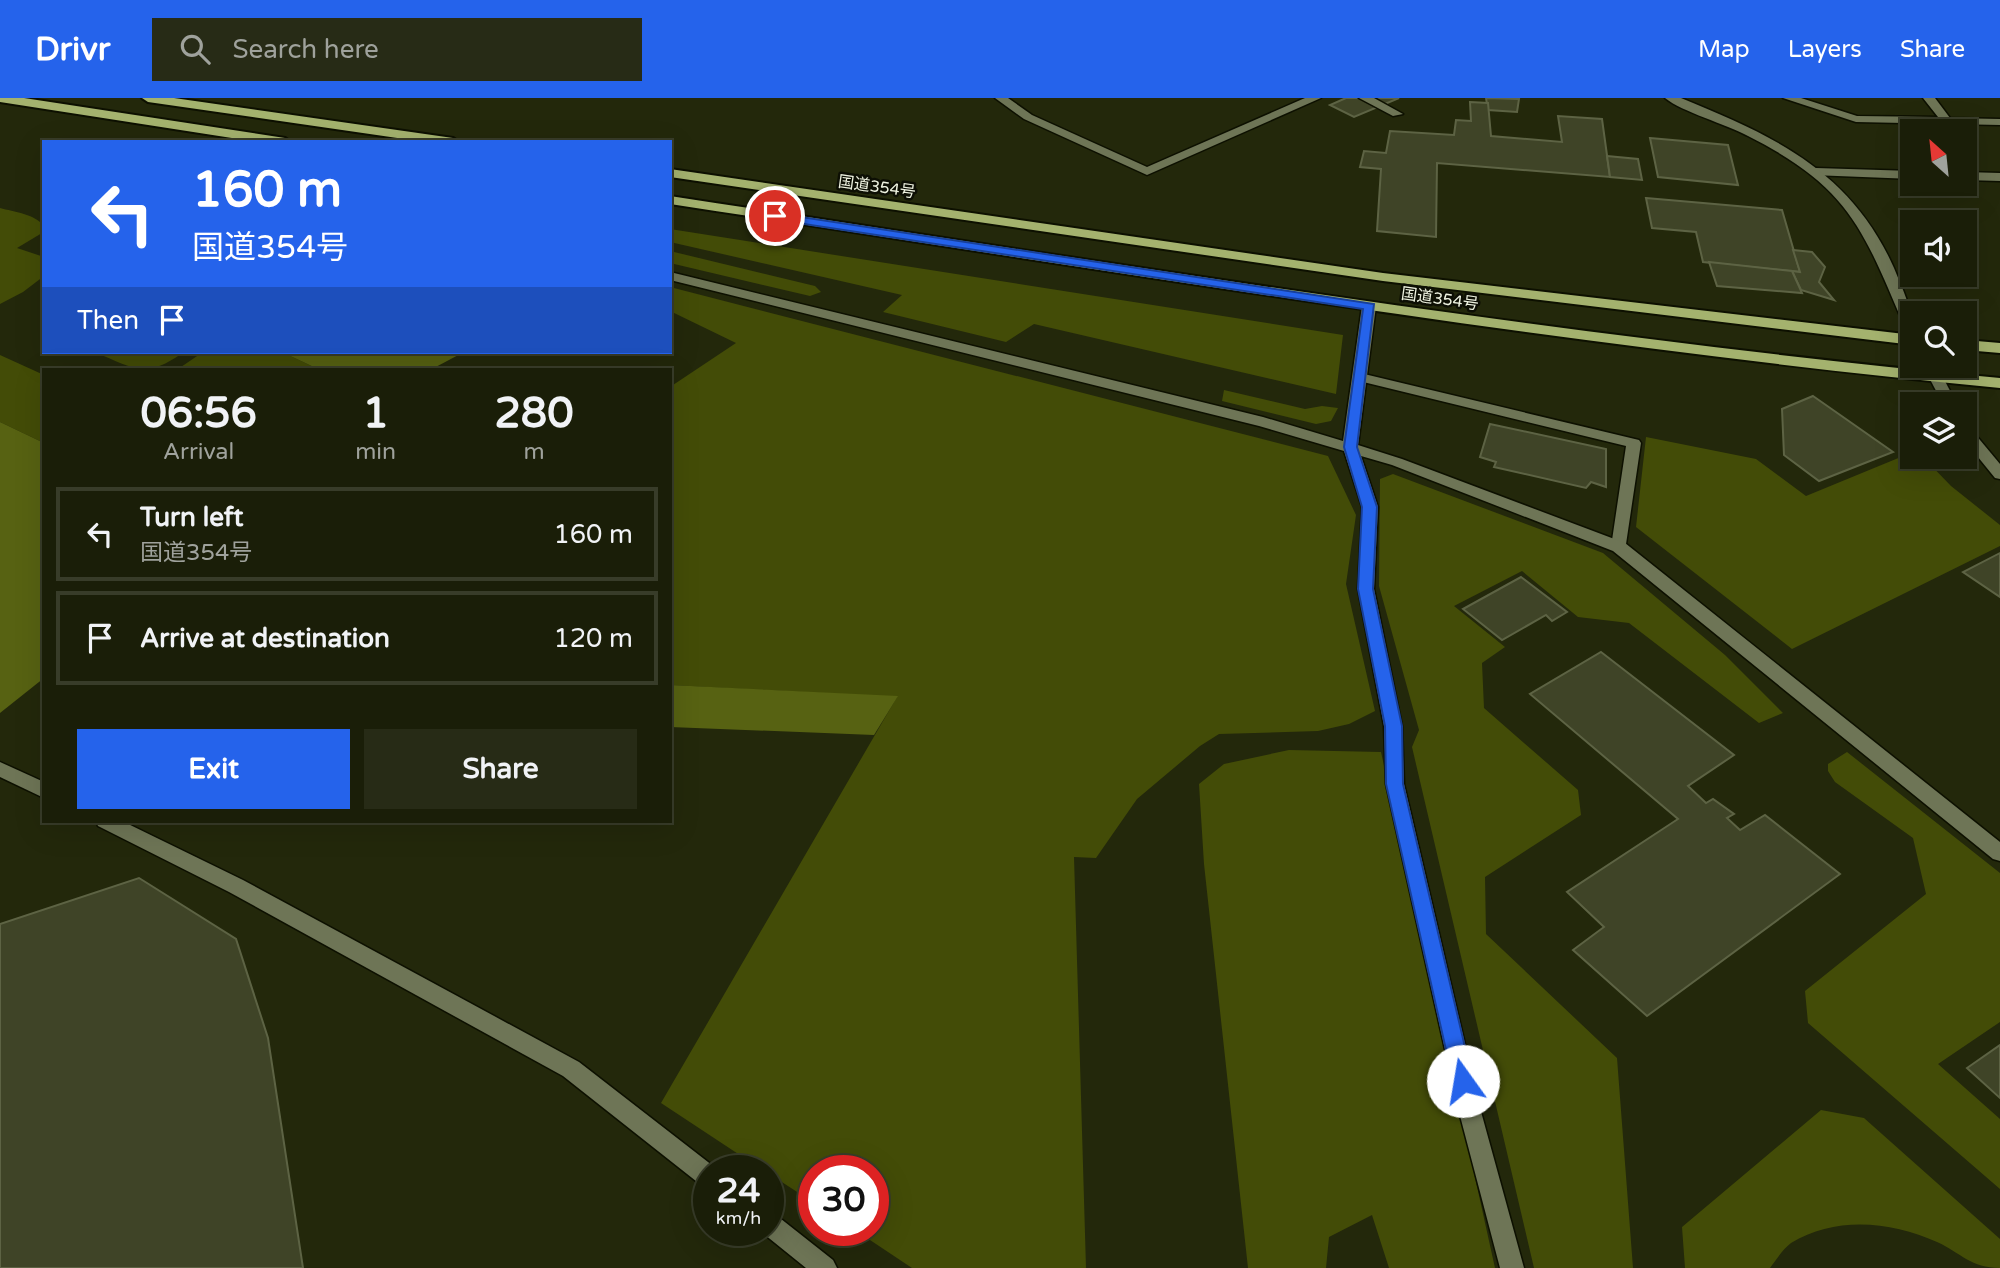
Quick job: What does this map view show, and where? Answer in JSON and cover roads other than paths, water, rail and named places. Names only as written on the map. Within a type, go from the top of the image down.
[{"type":"highway","points":[[0,98],[272,140]]},
{"type":"highway","points":[[148,98],[439,140]]},
{"type":"highway","name":"国道354号","points":[[672,173],[1382,277],[1900,338]]},
{"type":"highway","name":"国道354号","points":[[672,200],[1369,306],[1681,348],[1900,368]]},
{"type":"highway","points":[[1977,346],[2000,348]]},
{"type":"highway","name":"国道354号","points":[[1972,378],[2000,383]]},
{"type":"street","points":[[1001,98],[1028,117],[1147,171],[1315,98]]},
{"type":"street","points":[[1366,98],[1397,114]]},
{"type":"street","points":[[1789,98],[1857,119],[1900,120]]},
{"type":"street","points":[[1929,98],[1945,119]]},
{"type":"street","points":[[1675,99],[1759,137],[1816,172],[1854,209],[1871,235],[1900,301]]},
{"type":"street","points":[[1978,122],[2000,122]]},
{"type":"street","points":[[1816,172],[1900,175]]},
{"type":"street","points":[[1978,176],[2000,177]]},
{"type":"street","points":[[672,276],[1263,422],[1397,463],[1619,547],[2000,853]]},
{"type":"street","points":[[1369,306],[1350,447],[1370,507],[1366,589],[1393,726],[1395,784],[1469,1108],[1512,1268]]},
{"type":"street","points":[[1360,376],[1634,443],[1619,547]]},
{"type":"street","points":[[1977,445],[2000,474]]},
{"type":"street","points":[[0,769],[42,790]]},
{"type":"street","points":[[109,823],[236,886],[571,1069],[693,1164]]},
{"type":"street","points":[[784,1236],[825,1268]]}]
